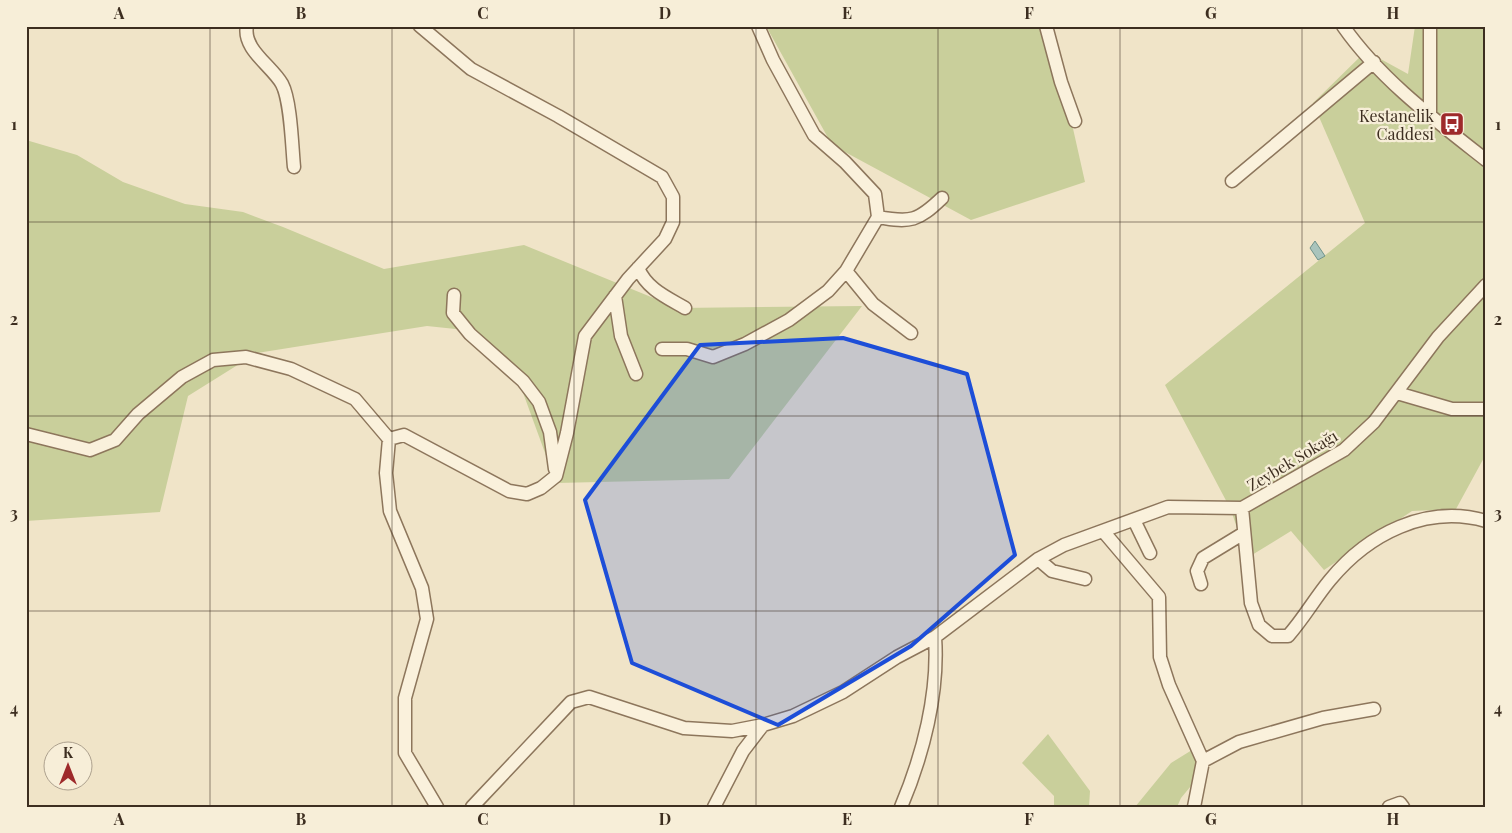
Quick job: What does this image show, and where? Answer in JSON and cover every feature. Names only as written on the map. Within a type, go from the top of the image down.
[{"type":"street","points":[[248,26],[253,52],[268,64],[283,85],[290,123],[294,168]]},
{"type":"street","points":[[389,438],[404,435],[509,491],[527,494],[541,488],[556,476],[567,433],[585,336],[638,268],[666,239],[673,222],[673,197],[662,177],[584,130],[471,69],[420,26]]},
{"type":"street","points":[[662,349],[687,350],[713,357],[745,344],[789,320],[828,291],[846,271],[878,217],[876,194],[845,162],[814,135],[773,60],[758,26]]},
{"type":"street","points":[[1046,26],[1061,82],[1076,121]]},
{"type":"street","points":[[1343,26],[1357,46],[1430,116],[1486,160]]},
{"type":"street","points":[[1430,26],[1430,116]]},
{"type":"street","points":[[1232,181],[1374,62]]},
{"type":"street","points":[[878,217],[901,221],[924,216],[942,198]]},
{"type":"street","points":[[638,268],[643,279],[653,289],[685,308]]},
{"type":"street","points":[[846,271],[872,304],[911,333]]},
{"type":"street","name":"Zeybek Sokağı","points":[[472,807],[571,702],[589,697],[684,728],[732,731],[763,726],[793,716],[843,692],[897,657],[934,637],[1038,559],[1064,545],[1168,507],[1242,508],[1344,450],[1374,422],[1438,337],[1486,285]]},
{"type":"street","points":[[454,295],[453,313],[470,334],[523,381],[539,402],[550,432],[556,476]]},
{"type":"street","points":[[615,296],[621,336],[636,374]]},
{"type":"street","points":[[26,434],[90,450],[115,440],[138,414],[182,377],[214,360],[246,357],[291,369],[356,399],[389,438],[386,473],[390,511],[422,588],[427,620],[404,698],[406,753],[437,807]]},
{"type":"street","points":[[1397,393],[1452,409],[1486,409]]},
{"type":"street","points":[[1242,508],[1251,603],[1259,625],[1272,636],[1288,636],[1329,580],[1359,551],[1391,530],[1412,521],[1444,515],[1469,516],[1486,521]]},
{"type":"street","points":[[1134,520],[1150,553]]},
{"type":"street","points":[[1103,531],[1159,597],[1160,657],[1169,685],[1204,761],[1194,807]]},
{"type":"street","points":[[1201,584],[1197,571],[1204,558],[1244,534]]},
{"type":"street","points":[[1038,559],[1052,571],[1085,579]]},
{"type":"street","points":[[902,807],[913,780],[926,728],[937,665],[934,637]]},
{"type":"street","points":[[1204,761],[1239,742],[1323,718],[1374,709]]},
{"type":"street","points":[[714,807],[743,751],[763,726]]},
{"type":"street","points":[[1389,807],[1400,803],[1403,807]]},
{"type":"highlighted area","points":[[843,338],[967,374],[1015,555],[911,646],[778,725],[632,663],[585,500],[700,345]]},
{"type":"green space","points":[[766,26],[1050,26],[1085,182],[971,220],[832,145]]},
{"type":"green space","points":[[1415,26],[1486,26],[1486,454],[1456,509],[1412,511],[1324,570],[1291,531],[1247,558],[1231,510],[1165,385],[1365,223],[1313,103],[1366,51],[1408,74]]},
{"type":"green space","points":[[26,140],[77,155],[123,182],[185,204],[243,212],[384,269],[524,245],[678,308],[862,306],[729,479],[556,483],[518,379],[465,330],[427,326],[257,353],[188,396],[160,512],[26,521]]},
{"type":"green space","points":[[1048,734],[1090,791],[1089,807],[1054,807],[1054,796],[1022,763]]},
{"type":"green space","points":[[1192,750],[1205,769],[1181,798],[1177,807],[1135,807],[1171,763]]},
{"type":"water","points":[[1315,241],[1325,256],[1318,260],[1310,248]]},
{"type":"place","name":"Kestanelik Caddesi","points":[[1452,124]]}]
